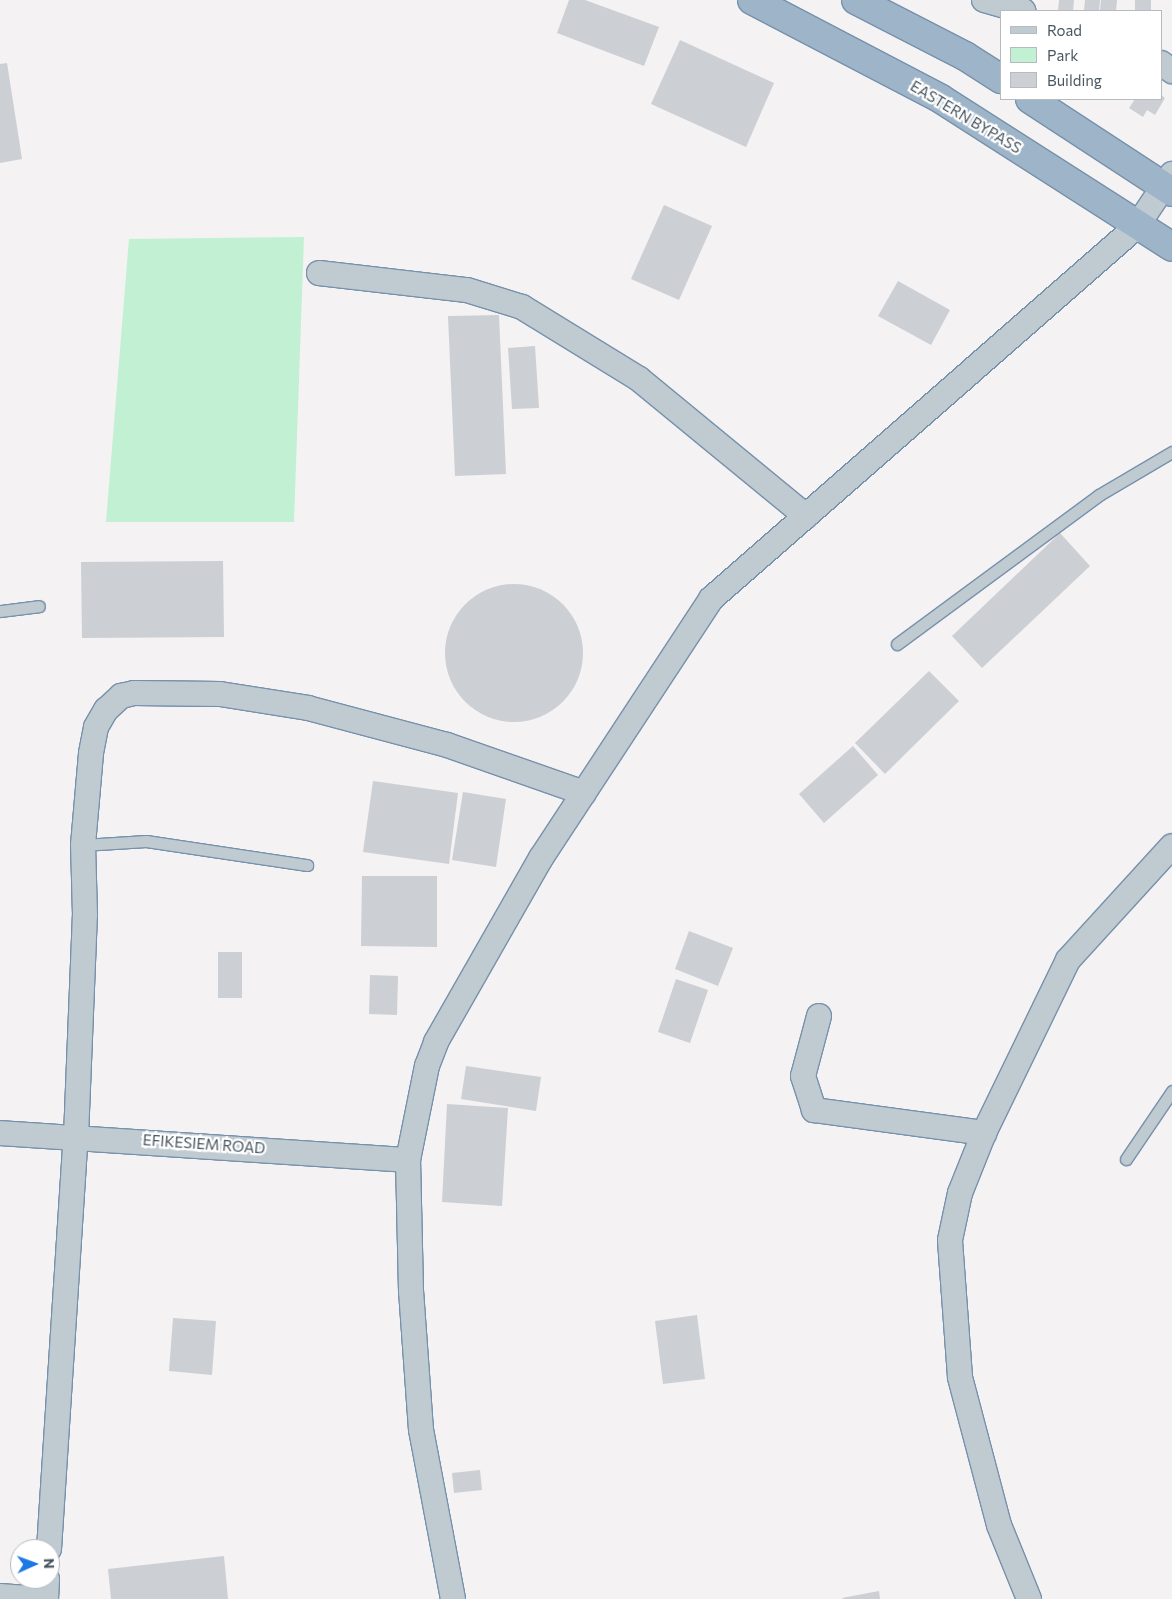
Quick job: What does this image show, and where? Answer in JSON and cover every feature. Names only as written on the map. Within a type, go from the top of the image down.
[{"type":"highway","name":"EASTERN BYPASS","points":[[752,0],[941,98],[1172,247]]},
{"type":"highway","points":[[856,0],[965,56],[1000,78]]},
{"type":"highway","points":[[1032,100],[1169,184]]},
{"type":"street","points":[[984,0],[1019,10]]},
{"type":"street","points":[[453,1599],[421,1430],[411,1291],[408,1160],[427,1066],[436,1042],[488,947],[584,793],[711,599],[1137,226],[1169,184]]},
{"type":"street","points":[[319,273],[467,290],[522,307],[639,379],[806,516]]},
{"type":"street","points":[[50,1539],[76,1136],[85,915],[83,844],[96,727],[120,696],[134,693],[220,694],[308,708],[447,745],[584,793]]},
{"type":"street","points":[[1029,1599],[999,1525],[959,1368],[950,1240],[960,1193],[984,1133],[1068,960],[1172,846]]},
{"type":"street","points":[[819,1016],[803,1076],[814,1110],[984,1133]]},
{"type":"street","name":"EFIKESIEM ROAD","points":[[0,1133],[76,1136],[408,1160]]},
{"type":"street","points":[[0,1596],[40,1599]]},
{"type":"lane","points":[[897,644],[1099,495],[1172,452]]},
{"type":"lane","points":[[0,610],[39,606]]},
{"type":"lane","points":[[83,844],[146,841],[307,865]]},
{"type":"lane","points":[[1126,1159],[1172,1090]]},
{"type":"green space","points":[[304,237],[294,522],[106,522],[129,239]]},
{"type":"building","points":[[569,0],[585,0],[659,27],[644,66],[557,33]]},
{"type":"building","points":[[1059,0],[1074,0],[1073,10],[1058,10]]},
{"type":"building","points":[[1085,0],[1100,0],[1099,10],[1084,10]]},
{"type":"building","points":[[1101,0],[1117,0],[1116,10],[1100,10]]},
{"type":"building","points":[[1135,0],[1151,0],[1151,10],[1135,10]]},
{"type":"building","points":[[680,40],[774,83],[746,147],[651,104]]},
{"type":"building","points":[[7,63],[22,159],[0,163],[0,64]]},
{"type":"building","points":[[1162,96],[1165,98],[1155,115],[1147,110],[1143,117],[1129,108],[1134,100],[1162,100]]},
{"type":"building","points":[[664,205],[712,226],[679,300],[631,279]]},
{"type":"building","points":[[898,281],[950,310],[931,345],[878,316]]},
{"type":"building","points":[[499,315],[506,474],[455,476],[448,316]]},
{"type":"building","points":[[535,346],[539,408],[512,409],[508,348]]},
{"type":"building","points":[[1060,533],[1090,566],[982,668],[952,636]]},
{"type":"building","points":[[223,561],[224,637],[82,638],[81,562]]},
{"type":"building","points":[[514,584],[540,590],[552,596],[562,605],[571,615],[577,627],[583,653],[577,679],[571,691],[562,701],[552,710],[540,716],[514,722],[488,716],[476,710],[466,701],[457,691],[451,679],[445,653],[451,627],[457,615],[466,605],[476,596],[488,590]]},
{"type":"building","points":[[929,671],[959,701],[885,774],[855,743]]},
{"type":"building","points":[[853,746],[878,775],[824,823],[799,794]]},
{"type":"building","points":[[373,781],[458,793],[449,864],[363,852]]},
{"type":"building","points":[[463,792],[506,799],[496,867],[452,860]]},
{"type":"building","points":[[362,876],[437,876],[437,947],[361,946]]},
{"type":"building","points":[[689,931],[733,948],[718,986],[675,969]]},
{"type":"building","points":[[218,952],[242,952],[242,998],[218,998]]},
{"type":"building","points":[[370,975],[398,976],[397,1015],[369,1014]]},
{"type":"building","points":[[676,979],[708,990],[690,1043],[658,1032]]},
{"type":"building","points":[[466,1066],[541,1077],[536,1111],[461,1099]]},
{"type":"building","points":[[447,1104],[508,1108],[502,1206],[442,1202]]},
{"type":"building","points":[[697,1315],[705,1379],[663,1384],[655,1321]]},
{"type":"building","points":[[173,1318],[216,1321],[212,1375],[169,1371]]},
{"type":"building","points":[[480,1470],[482,1490],[454,1493],[452,1473]]},
{"type":"building","points":[[224,1556],[228,1599],[111,1599],[108,1569]]},
{"type":"building","points":[[879,1591],[880,1599],[842,1598]]}]
